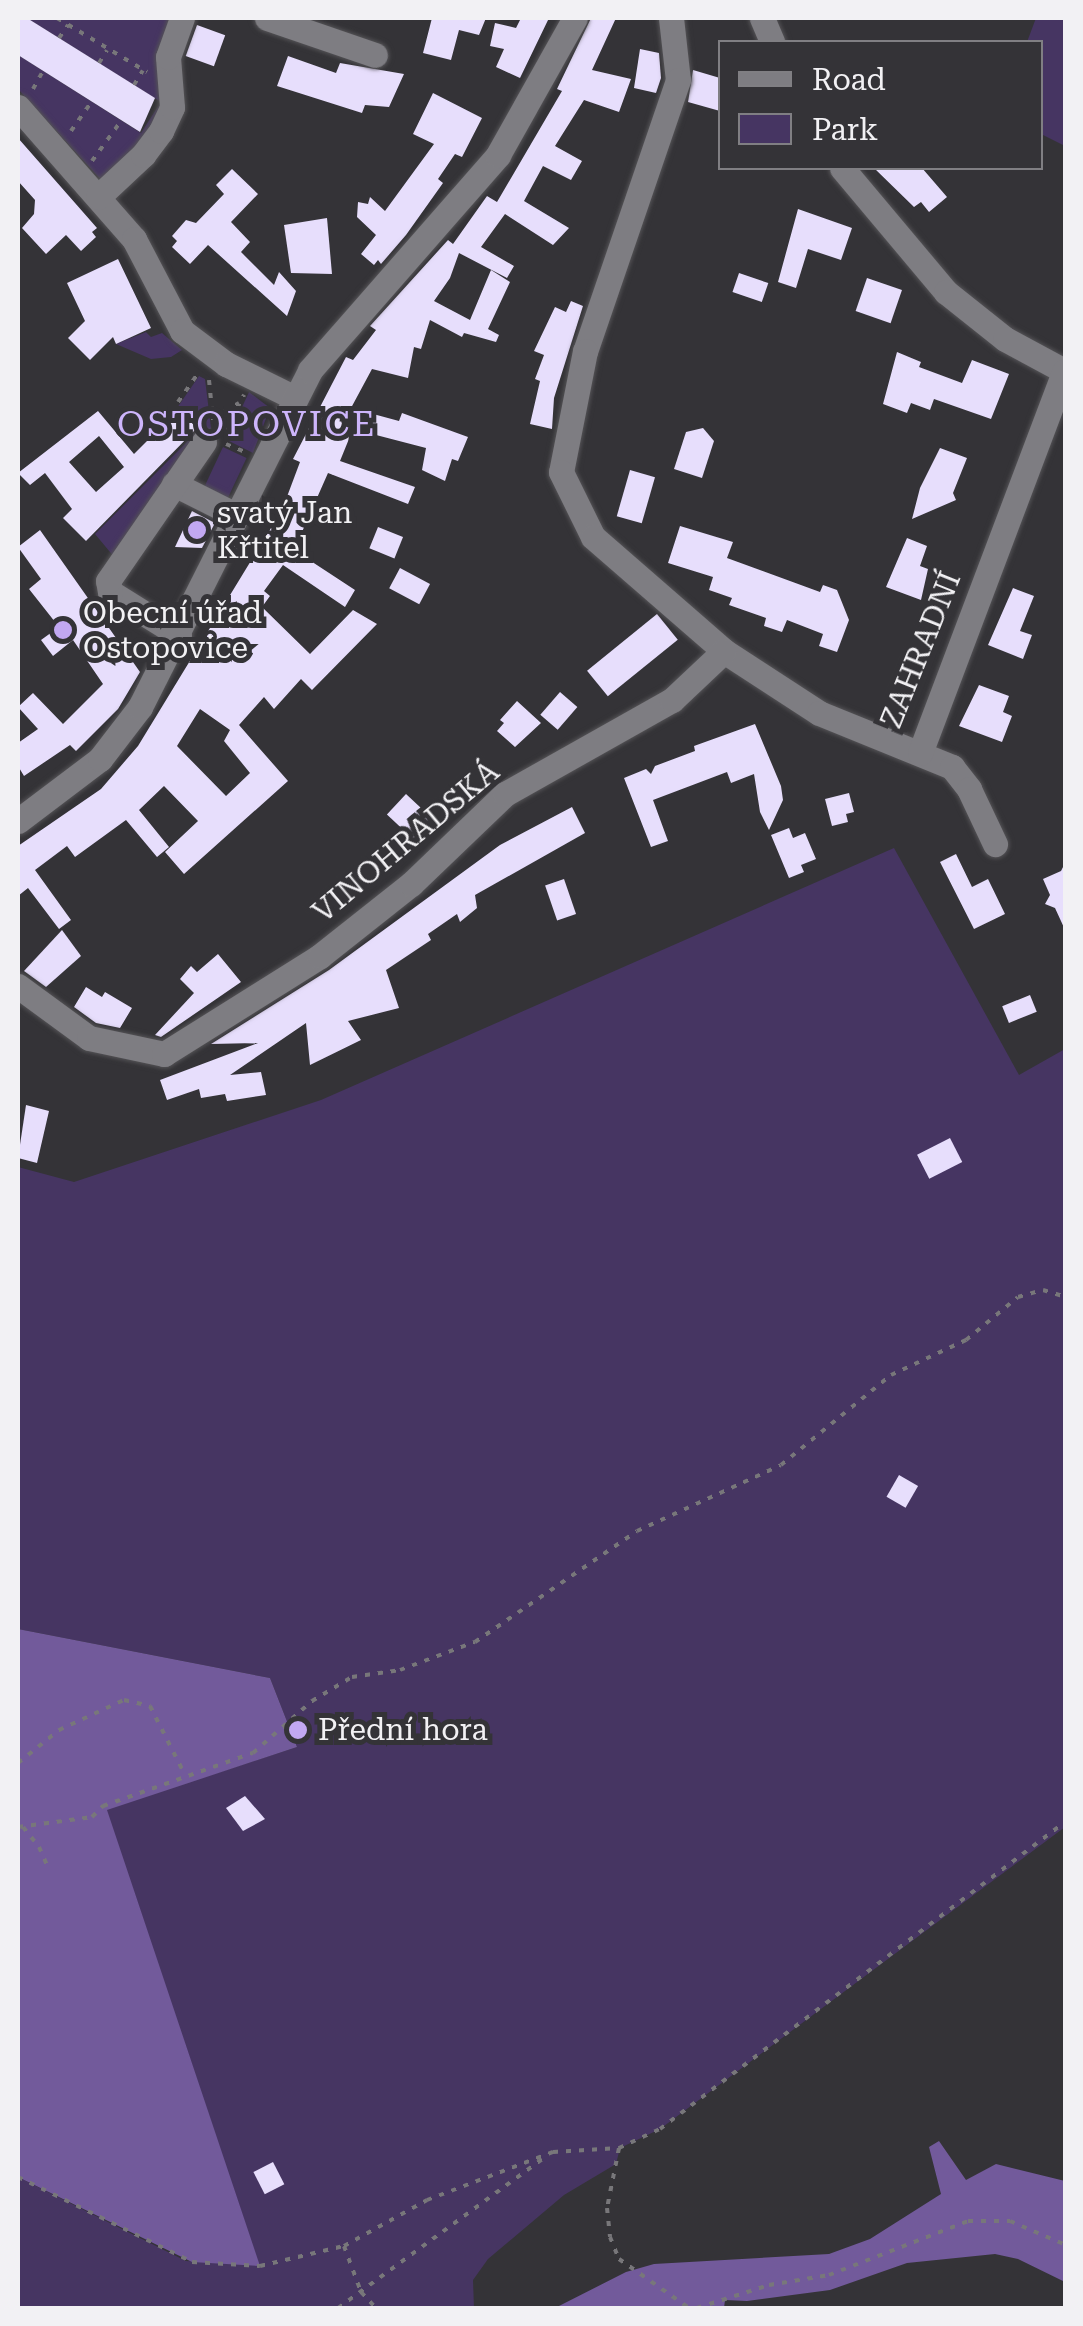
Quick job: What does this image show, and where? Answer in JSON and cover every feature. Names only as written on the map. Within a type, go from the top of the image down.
[{"type":"street","points":[[98,197],[143,155],[161,131],[172,107],[168,56],[182,18]]},
{"type":"street","points":[[267,18],[375,55]]},
{"type":"street","points":[[18,821],[100,759],[140,707],[294,397],[334,340],[387,287],[498,154],[575,18]]},
{"type":"street","points":[[671,18],[678,80],[585,351],[561,472],[593,537],[724,650]]},
{"type":"street","points":[[24,100],[134,239],[182,331],[226,364],[294,397]]},
{"type":"street","points":[[844,170],[946,292],[1005,339],[1065,372]]},
{"type":"street","name":"ZAHRADNÍ","points":[[724,650],[820,713],[920,752],[1065,372]]},
{"type":"street","points":[[179,635],[108,588],[110,576],[208,430]]},
{"type":"street","points":[[174,484],[226,510]]},
{"type":"street","name":"VINOHRADSKÁ","points":[[18,986],[89,1038],[164,1054],[320,956],[411,884],[505,794],[672,700],[724,650]]},
{"type":"street","points":[[920,752],[952,767],[969,789],[995,844]]},
{"type":"path","points":[[58,18],[145,71],[134,85]]},
{"type":"path","points":[[59,38],[68,24]]},
{"type":"path","points":[[99,62],[108,48]]},
{"type":"path","points":[[24,100],[43,72]]},
{"type":"path","points":[[68,135],[92,102]]},
{"type":"path","points":[[92,162],[121,121]]},
{"type":"path","points":[[178,402],[205,365],[208,436],[252,456]]},
{"type":"path","points":[[208,430],[240,402]]},
{"type":"path","points":[[208,430],[230,422]]},
{"type":"path","points":[[20,1827],[92,1816],[103,1806],[253,1753],[312,1701],[352,1677],[400,1670],[475,1642],[636,1530],[781,1465],[891,1374],[966,1340],[1018,1296],[1043,1290],[1066,1297]]},
{"type":"path","points":[[18,1763],[59,1730],[124,1700],[150,1706],[185,1775]]},
{"type":"path","points":[[18,2177],[192,2262],[260,2266],[344,2246],[428,2200],[553,2152],[620,2148],[660,2130],[1066,1821]]},
{"type":"path","points":[[20,1827],[39,1847],[46,1865]]},
{"type":"path","points":[[620,2148],[607,2208],[610,2237],[618,2259],[690,2308]]},
{"type":"path","points":[[338,2308],[553,2152]]},
{"type":"path","points":[[697,2308],[769,2285],[830,2276],[968,2221],[1010,2220],[1066,2246]]},
{"type":"path","points":[[344,2246],[360,2292],[376,2308]]},
{"type":"green space","points":[[27,18],[169,18],[167,92],[146,142],[103,182],[18,89],[18,55],[141,133],[161,102]]},
{"type":"green space","points":[[1036,18],[1065,18],[1065,146],[1043,135],[1043,40],[1028,40]]},
{"type":"green space","points":[[146,332],[151,337],[162,333],[182,350],[171,357],[151,359],[116,344]]},
{"type":"green space","points":[[199,376],[205,379],[211,428],[115,558],[95,534],[201,428],[177,408]]},
{"type":"green space","points":[[249,392],[270,408],[253,453],[227,440]]},
{"type":"green space","points":[[223,447],[247,458],[225,503],[202,492]]},
{"type":"green space","points":[[894,848],[1019,1075],[1065,1049],[1065,1827],[660,2129],[620,2148],[616,2164],[564,2195],[488,2259],[473,2280],[474,2308],[18,2308],[18,2177],[186,2261],[259,2265],[106,1809],[297,1747],[270,1678],[18,1629],[18,1167],[74,1182],[321,1100]]},
{"type":"shaded area","points":[[18,1629],[270,1678],[297,1747],[107,1810],[260,2266],[192,2262],[18,2177]]},
{"type":"shaded area","points":[[939,2141],[966,2180],[996,2164],[1065,2181],[1065,2282],[1018,2259],[995,2254],[907,2263],[830,2290],[747,2301],[725,2300],[724,2308],[555,2308],[626,2272],[654,2264],[829,2254],[870,2239],[941,2194],[929,2147]]},
{"type":"building","points":[[18,18],[27,18],[155,98],[140,132],[18,55]]},
{"type":"building","points":[[432,18],[486,18],[479,35],[459,30],[451,60],[423,53]]},
{"type":"building","points":[[521,18],[549,18],[520,78],[496,67],[504,49],[490,46],[495,23],[516,28]]},
{"type":"building","points":[[591,18],[616,18],[592,70],[631,79],[619,112],[584,100],[555,146],[582,161],[571,180],[543,166],[524,201],[569,228],[553,245],[505,214],[481,247],[514,266],[507,278],[459,253],[450,278],[434,301],[470,320],[491,270],[510,282],[488,329],[499,335],[496,342],[464,333],[462,337],[430,320],[421,349],[414,347],[408,378],[372,369],[351,408],[399,421],[402,413],[468,437],[458,461],[452,459],[445,481],[422,470],[426,448],[353,429],[340,461],[415,487],[408,504],[328,473],[294,550],[355,590],[345,607],[283,565],[264,591],[270,596],[262,607],[310,654],[353,610],[377,624],[312,690],[301,679],[274,709],[264,697],[239,725],[288,781],[184,874],[165,852],[198,821],[164,786],[139,810],[169,847],[157,857],[126,820],[75,857],[67,846],[35,870],[71,920],[59,929],[28,888],[18,896],[18,846],[101,789],[138,746],[282,510],[300,462],[293,459],[346,357],[353,360],[376,330],[370,326],[448,240],[453,244],[487,196],[497,202],[562,91],[557,89]],"holes":[[[200,709],[230,730],[224,741],[250,773],[226,796],[177,746]]]},
{"type":"building","points":[[197,25],[225,35],[214,66],[186,56]]},
{"type":"building","points":[[640,49],[659,53],[661,78],[656,93],[634,88]]},
{"type":"building","points":[[288,56],[336,73],[340,63],[404,74],[389,107],[365,105],[362,113],[277,86]]},
{"type":"building","points":[[693,70],[718,77],[718,110],[688,102]]},
{"type":"building","points":[[433,93],[482,118],[462,157],[455,154],[438,179],[443,183],[406,235],[381,264],[378,260],[374,265],[361,254],[376,235],[357,217],[358,202],[368,204],[370,197],[385,211],[434,144],[413,134]]},
{"type":"building","points":[[18,138],[97,228],[92,232],[96,237],[81,251],[66,235],[46,254],[22,228],[34,214],[35,200],[18,181]]},
{"type":"building","points":[[232,169],[258,194],[231,222],[250,242],[241,252],[274,285],[279,272],[296,291],[287,316],[208,245],[190,264],[172,247],[177,241],[172,236],[186,220],[196,223],[224,194],[216,185]]},
{"type":"building","points":[[876,170],[924,170],[947,197],[929,212],[921,202],[914,207]]},
{"type":"building","points":[[798,209],[852,228],[841,260],[808,249],[796,288],[778,282]]},
{"type":"building","points":[[327,218],[332,274],[291,273],[284,225]]},
{"type":"building","points":[[118,259],[151,328],[116,344],[113,337],[90,360],[68,338],[85,321],[67,283]]},
{"type":"building","points":[[739,273],[768,283],[762,302],[732,292]]},
{"type":"building","points":[[867,278],[902,290],[891,323],[856,311]]},
{"type":"building","points":[[571,301],[583,306],[554,398],[552,429],[530,424],[540,381],[535,379],[544,355],[534,351],[555,307],[566,312]]},
{"type":"building","points":[[897,352],[921,362],[919,367],[962,383],[972,360],[1009,374],[991,419],[934,399],[930,410],[911,403],[907,413],[883,404]]},
{"type":"building","points":[[178,410],[197,428],[86,541],[63,518],[72,509],[45,473],[30,485],[18,473],[98,411],[134,454]],"holes":[[[99,436],[124,467],[96,492],[69,462]]]},
{"type":"building","points":[[703,428],[714,441],[702,478],[674,469],[686,432]]},
{"type":"building","points":[[940,448],[967,458],[953,493],[956,500],[912,519],[920,488]]},
{"type":"building","points":[[630,470],[655,477],[642,523],[617,516]]},
{"type":"building","name":"svatý Jan Křtitel","points":[[192,511],[215,523],[202,548],[175,547]]},
{"type":"building","points":[[680,526],[733,542],[727,558],[820,592],[823,585],[837,590],[849,620],[837,652],[819,646],[823,634],[787,620],[782,632],[764,626],[766,618],[729,605],[732,598],[709,590],[713,577],[668,563]]},
{"type":"building","points":[[378,527],[403,537],[394,558],[369,548]]},
{"type":"building","points":[[40,530],[140,672],[118,709],[76,751],[70,745],[24,776],[18,766],[18,743],[38,729],[18,707],[33,693],[63,724],[103,684],[73,640],[53,656],[41,640],[59,627],[29,589],[41,579],[18,547]]},
{"type":"building","points":[[907,538],[927,546],[920,566],[928,569],[921,600],[886,587]]},
{"type":"building","points":[[400,568],[430,584],[419,604],[389,588]]},
{"type":"building","points":[[1013,588],[1034,596],[1020,631],[1032,635],[1023,659],[988,645]]},
{"type":"building","points":[[657,614],[678,640],[608,696],[587,671]]},
{"type":"building","points":[[979,685],[1009,696],[1003,712],[1012,716],[1002,742],[959,726]]},
{"type":"building","points":[[560,692],[577,707],[558,730],[540,715]]},
{"type":"building","points":[[517,701],[541,723],[515,747],[497,731],[504,723],[500,720]]},
{"type":"building","points":[[755,724],[783,800],[769,830],[760,812],[754,774],[731,783],[727,772],[653,800],[668,841],[651,847],[624,778],[646,769],[651,774],[655,766],[695,751],[694,746]]},
{"type":"building","points":[[849,793],[854,812],[846,814],[848,822],[832,826],[825,799]]},
{"type":"building","points":[[406,794],[436,822],[417,842],[387,814]]},
{"type":"building","points":[[572,807],[585,833],[475,895],[477,908],[460,922],[457,914],[428,934],[431,940],[386,970],[399,1008],[348,1021],[361,1040],[310,1065],[306,1023],[230,1075],[261,1072],[266,1095],[227,1101],[225,1094],[201,1098],[199,1089],[167,1100],[160,1080],[258,1043],[211,1044],[329,970],[500,845]]},
{"type":"building","points":[[789,828],[793,838],[805,833],[816,859],[801,865],[804,872],[789,878],[771,835]]},
{"type":"building","points":[[956,854],[972,887],[988,879],[1005,914],[974,929],[940,862]]},
{"type":"building","points":[[1066,861],[1066,932],[1055,908],[1045,904],[1050,895],[1043,879],[1061,871]]},
{"type":"building","points":[[564,879],[576,914],[557,920],[545,886]]},
{"type":"building","points":[[62,930],[81,956],[46,987],[24,971]]},
{"type":"building","points":[[218,954],[241,982],[161,1037],[155,1035],[194,993],[180,979],[191,966],[197,972]]},
{"type":"building","points":[[86,987],[102,997],[105,992],[132,1008],[120,1028],[96,1023],[74,1007]]},
{"type":"building","points":[[1030,995],[1037,1012],[1009,1023],[1002,1006]]},
{"type":"building","points":[[26,1105],[49,1111],[37,1163],[18,1158]]},
{"type":"building","points":[[950,1138],[962,1162],[929,1179],[917,1155]]},
{"type":"building","points":[[899,1475],[918,1486],[906,1508],[886,1497]]},
{"type":"building","points":[[245,1796],[265,1819],[243,1831],[226,1808]]},
{"type":"building","points":[[273,2162],[284,2184],[265,2194],[253,2172]]},
{"type":"place","name":"svatý Jan Křtitel","points":[[197,530]]},
{"type":"place","name":"Obecní úřad Ostopovice","points":[[63,630]]},
{"type":"place","name":"Přední hora","points":[[298,1730]]},
{"type":"district","name":"OSTOPOVICE","points":[[247,425]]}]
